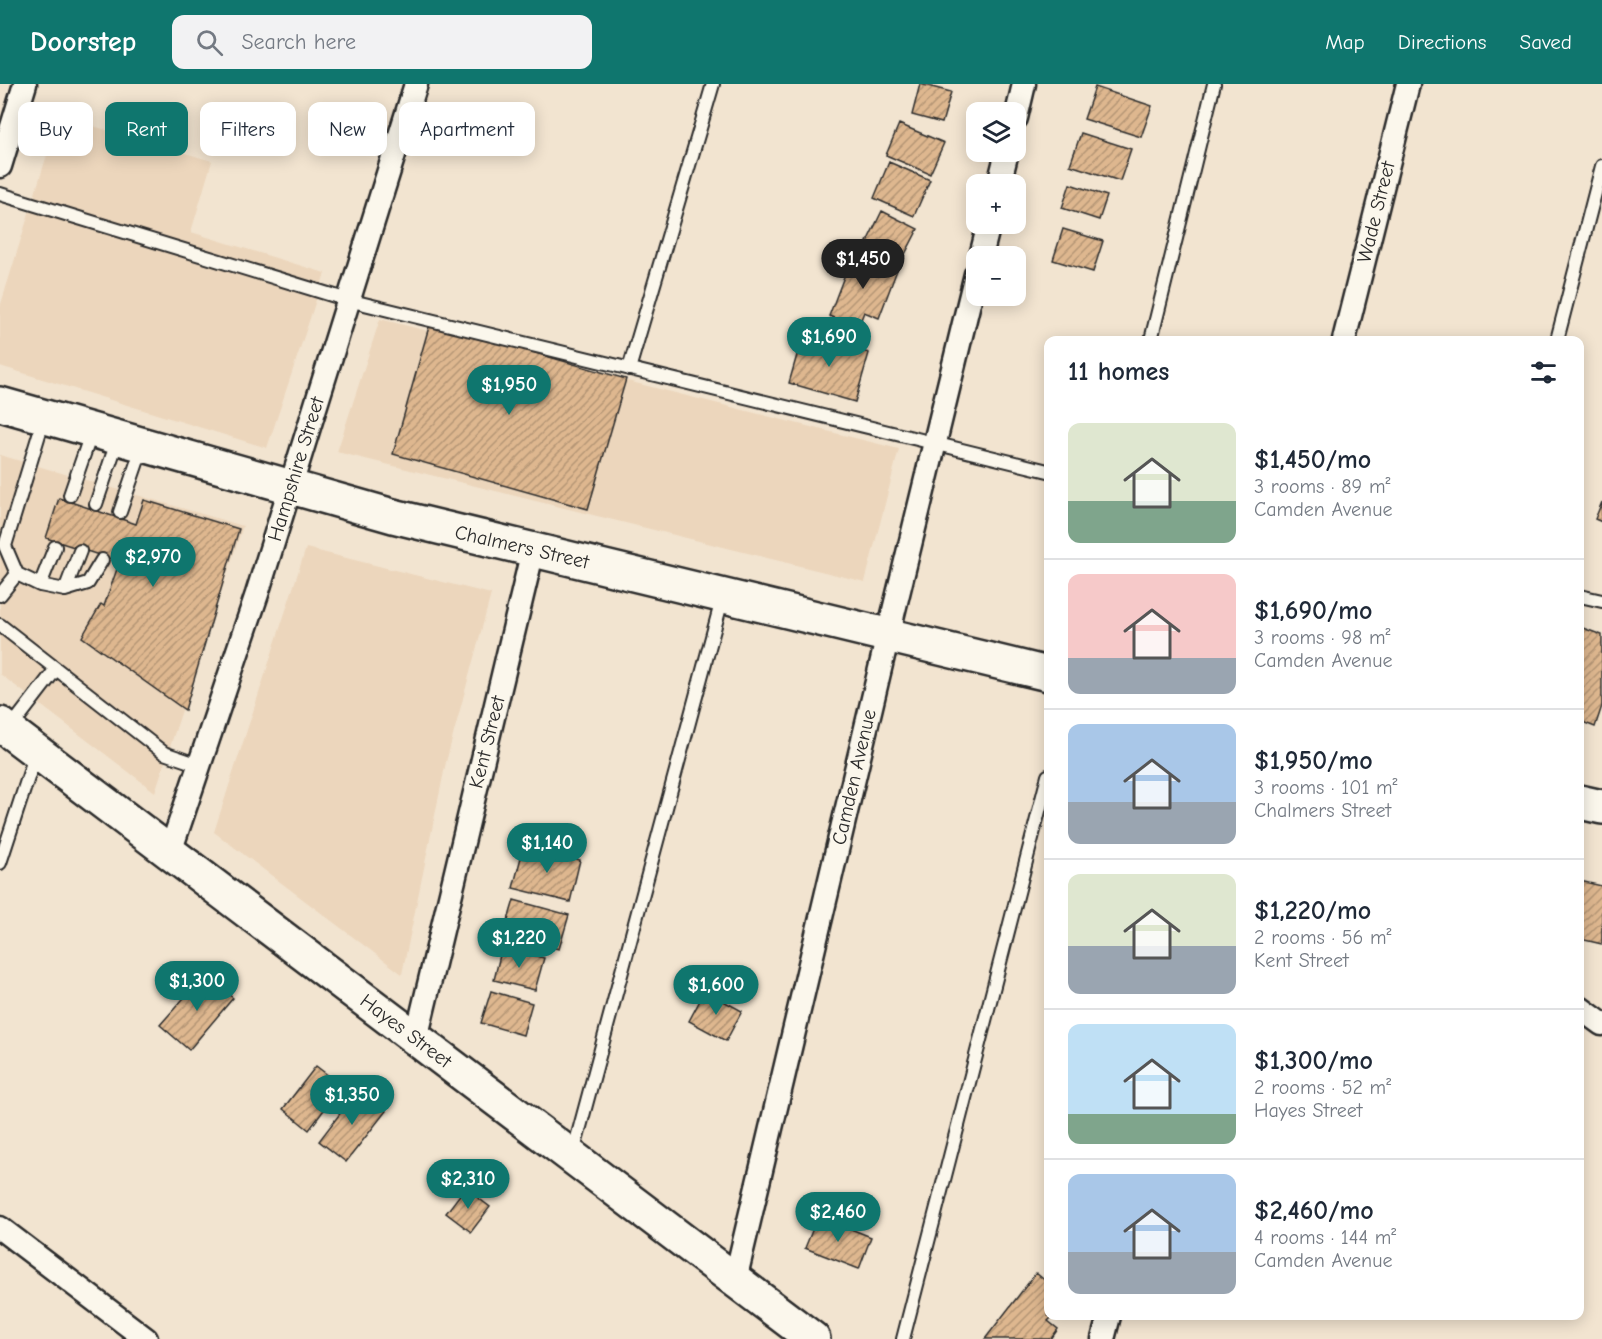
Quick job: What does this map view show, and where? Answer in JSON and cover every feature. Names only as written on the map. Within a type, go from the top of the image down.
[{"type":"street","points":[[0,165],[25,84]]},
{"type":"street","name":"Hampshire Street","points":[[170,852],[257,594],[416,84]]},
{"type":"street","points":[[1020,102],[1024,84]]},
{"type":"street","name":"Wade Street","points":[[1345,336],[1408,84]]},
{"type":"street","name":"Camden Avenue","points":[[735,1280],[968,306]]},
{"type":"street","name":"Chalmers Street","points":[[0,404],[393,516],[1044,673]]},
{"type":"street","name":"Kent Street","points":[[416,1039],[533,550]]},
{"type":"street","name":"Hayes Street","points":[[4,727],[813,1339]]},
{"type":"street","points":[[1584,803],[1602,807]]},
{"type":"street","points":[[1584,1011],[1602,1024]]},
{"type":"street","points":[[0,1228],[146,1339]]},
{"type":"street","points":[[1103,1339],[1108,1320]]},
{"type":"lane","points":[[629,369],[713,84]]},
{"type":"lane","points":[[1152,336],[1214,84]]},
{"type":"lane","points":[[1558,336],[1602,166]]},
{"type":"lane","points":[[0,194],[348,300],[1044,470]]},
{"type":"lane","points":[[45,417],[5,546],[16,574],[40,585],[65,590],[88,584],[102,560]]},
{"type":"lane","points":[[70,495],[118,438]]},
{"type":"lane","points":[[96,504],[118,438]]},
{"type":"lane","points":[[118,438],[120,512]]},
{"type":"lane","points":[[40,585],[55,547]]},
{"type":"lane","points":[[65,590],[80,551]]},
{"type":"lane","points":[[0,595],[16,574]]},
{"type":"lane","points":[[572,1156],[723,595]]},
{"type":"lane","points":[[1584,597],[1602,601]]},
{"type":"lane","points":[[0,625],[164,753],[199,765]]},
{"type":"lane","points":[[4,727],[56,669]]},
{"type":"lane","points":[[0,863],[36,751]]},
{"type":"lane","points":[[903,1339],[1044,792]]},
{"type":"shaded area","points":[[93,126],[105,130],[105,156],[188,156],[188,154],[212,161],[191,232],[325,273],[267,448],[0,366],[0,307],[47,156],[93,156]]},
{"type":"shaded area","points":[[380,319],[899,449],[865,582],[337,452]]},
{"type":"shaded area","points":[[0,455],[243,526],[155,792],[0,674]]},
{"type":"shaded area","points":[[306,548],[491,594],[446,762],[402,974],[214,832]]},
{"type":"building","points":[[920,84],[951,92],[942,123],[912,115]]},
{"type":"building","points":[[1095,87],[1152,106],[1141,137],[1084,119]]},
{"type":"building","points":[[899,124],[944,143],[930,174],[886,155]]},
{"type":"building","points":[[1081,133],[1131,149],[1120,181],[1070,165]]},
{"type":"building","points":[[889,162],[930,180],[914,216],[874,198]]},
{"type":"building","points":[[1070,184],[1107,196],[1099,220],[1062,208]]},
{"type":"building","points":[[882,211],[918,229],[902,260],[867,242]]},
{"type":"building","points":[[1063,229],[1103,241],[1093,272],[1053,260]]},
{"type":"building","points":[[853,253],[897,270],[879,318],[864,312],[858,327],[829,316]]},
{"type":"building","points":[[430,323],[626,379],[588,509],[393,454]]},
{"type":"building","points":[[803,334],[869,353],[855,402],[789,383]]},
{"type":"building","points":[[59,498],[136,524],[144,500],[239,529],[185,710],[82,637],[101,604],[104,606],[117,569],[122,570],[124,563],[46,538]]},
{"type":"building","points":[[1602,502],[1602,522],[1595,519]]},
{"type":"building","points":[[1584,628],[1602,635],[1602,706],[1595,727],[1584,723]]},
{"type":"building","points":[[524,846],[580,860],[570,902],[513,888]]},
{"type":"building","points":[[1584,882],[1602,886],[1602,944],[1584,940]]},
{"type":"building","points":[[514,900],[569,915],[559,949],[504,934]]},
{"type":"building","points":[[502,947],[544,958],[535,990],[494,980]]},
{"type":"building","points":[[205,974],[233,998],[189,1050],[160,1025]]},
{"type":"building","points":[[491,991],[532,1003],[523,1035],[481,1023]]},
{"type":"building","points":[[705,991],[742,1011],[726,1041],[689,1021]]},
{"type":"building","points":[[316,1066],[342,1086],[309,1130],[283,1109]]},
{"type":"building","points":[[358,1090],[386,1111],[346,1162],[319,1141]]},
{"type":"building","points":[[465,1188],[490,1207],[471,1232],[446,1213]]},
{"type":"building","points":[[818,1216],[871,1237],[859,1269],[805,1248]]},
{"type":"building","points":[[1036,1273],[1044,1280],[1044,1320],[1049,1320],[1058,1329],[1051,1339],[985,1339]]}]
